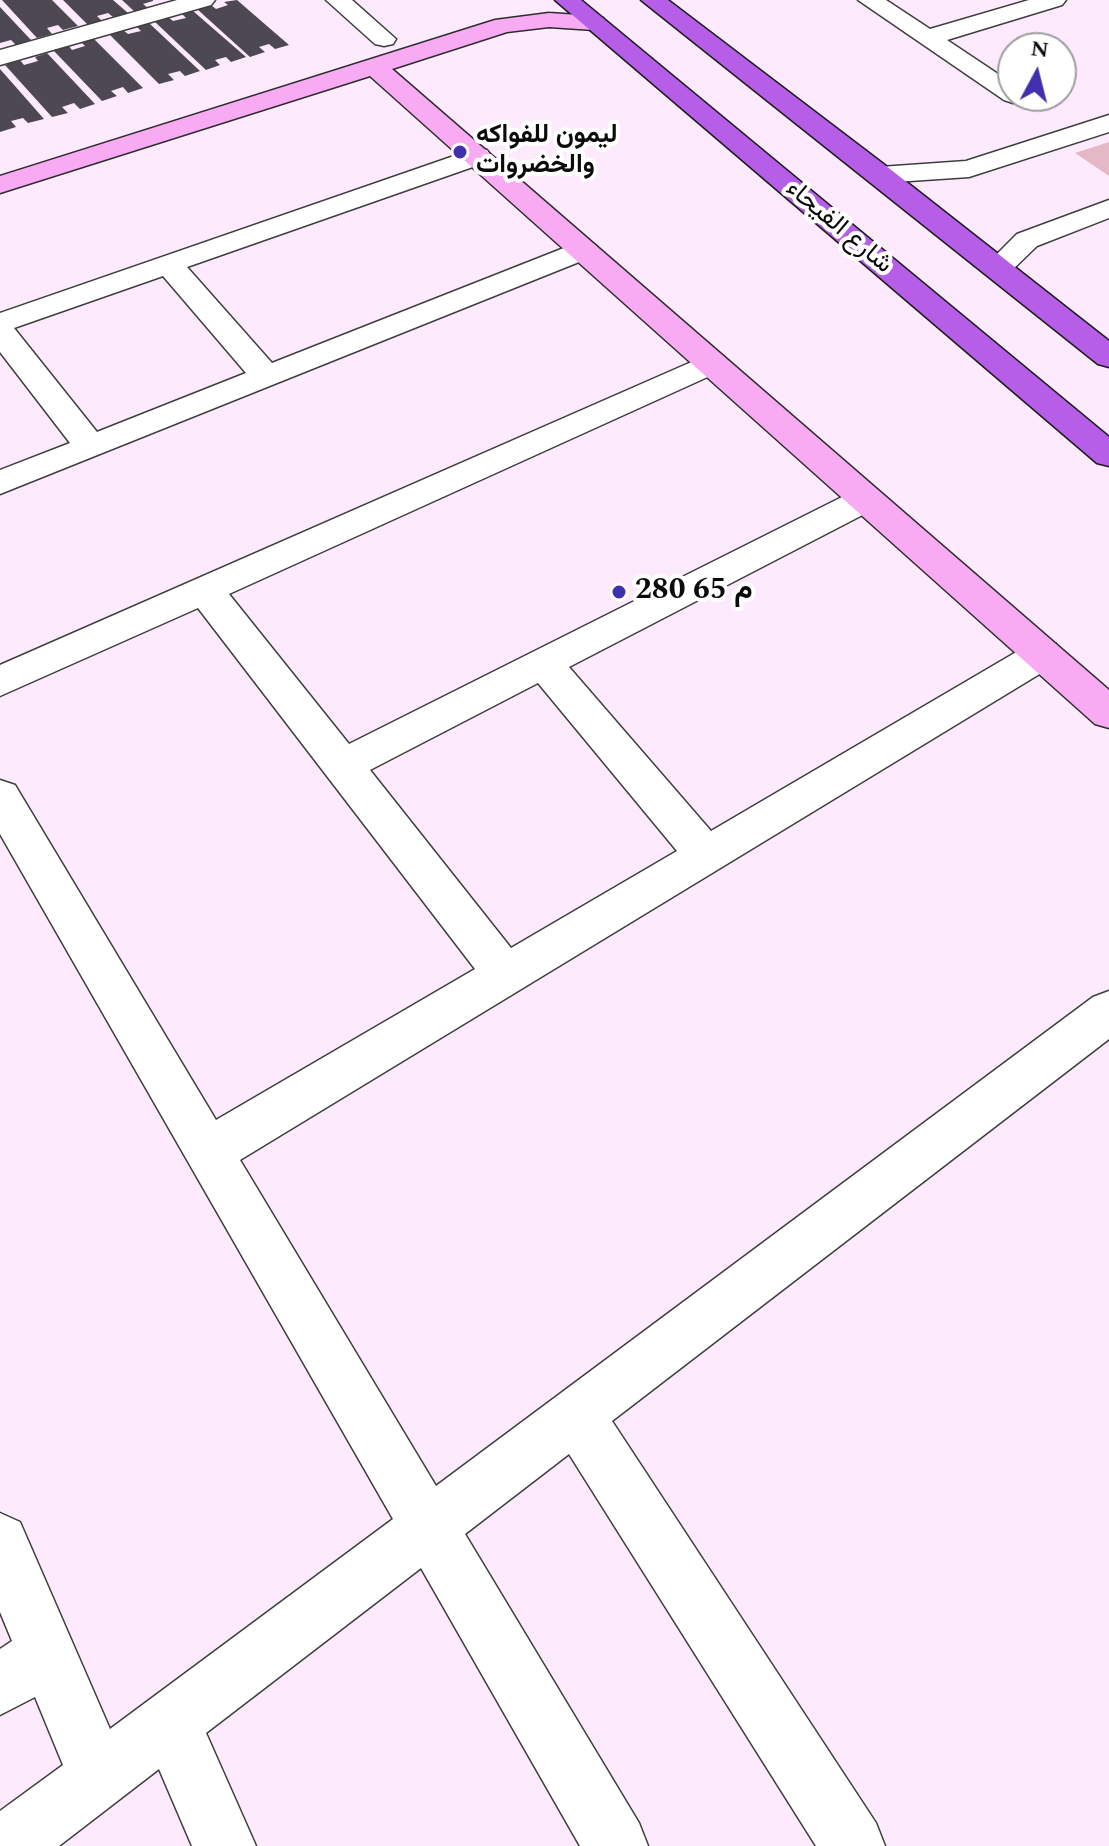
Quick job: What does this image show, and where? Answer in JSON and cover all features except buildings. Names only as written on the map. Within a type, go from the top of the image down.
[{"type":"highway","name":"شارع الفيحاء","points":[[567,0],[1109,455]]},
{"type":"highway","points":[[653,0],[1109,357]]},
{"type":"street","points":[[0,58],[203,0]]},
{"type":"street","points":[[338,0],[378,52],[477,156],[1109,713]]},
{"type":"street","points":[[870,0],[997,85]]},
{"type":"street","points":[[927,38],[1054,0]]},
{"type":"street","points":[[0,185],[67,150],[378,52],[471,10]]},
{"type":"street","points":[[88,131],[378,52],[504,25],[549,20],[594,23]]},
{"type":"street","points":[[1038,112],[1073,135]]},
{"type":"street","points":[[880,175],[969,169],[1109,123]]},
{"type":"street","points":[[0,323],[477,156]]},
{"type":"street","points":[[997,269],[1027,240],[1109,208]]},
{"type":"street","points":[[0,483],[584,250]]},
{"type":"street","points":[[168,264],[267,377]]},
{"type":"street","points":[[0,331],[91,447]]},
{"type":"street","points":[[0,681],[712,363]]},
{"type":"street","points":[[342,766],[866,499]]},
{"type":"street","points":[[205,590],[506,975]]},
{"type":"street","points":[[208,1152],[1043,654]]},
{"type":"street","points":[[543,663],[706,855]]},
{"type":"street","points":[[0,797],[616,1846]]},
{"type":"street","points":[[0,1838],[5,1846],[99,1777],[1109,1012]]},
{"type":"street","points":[[575,1414],[853,1846]]},
{"type":"street","points":[[0,1542],[23,1669],[99,1777]]},
{"type":"street","points":[[170,1722],[224,1846]]},
{"type":"shaded area","points":[[1109,142],[1109,176],[1075,153]]},
{"type":"place","name":"ليمون للفواكه والخضروات","points":[[460,152]]},
{"type":"place","name":"280 م 65","points":[[619,592]]}]
